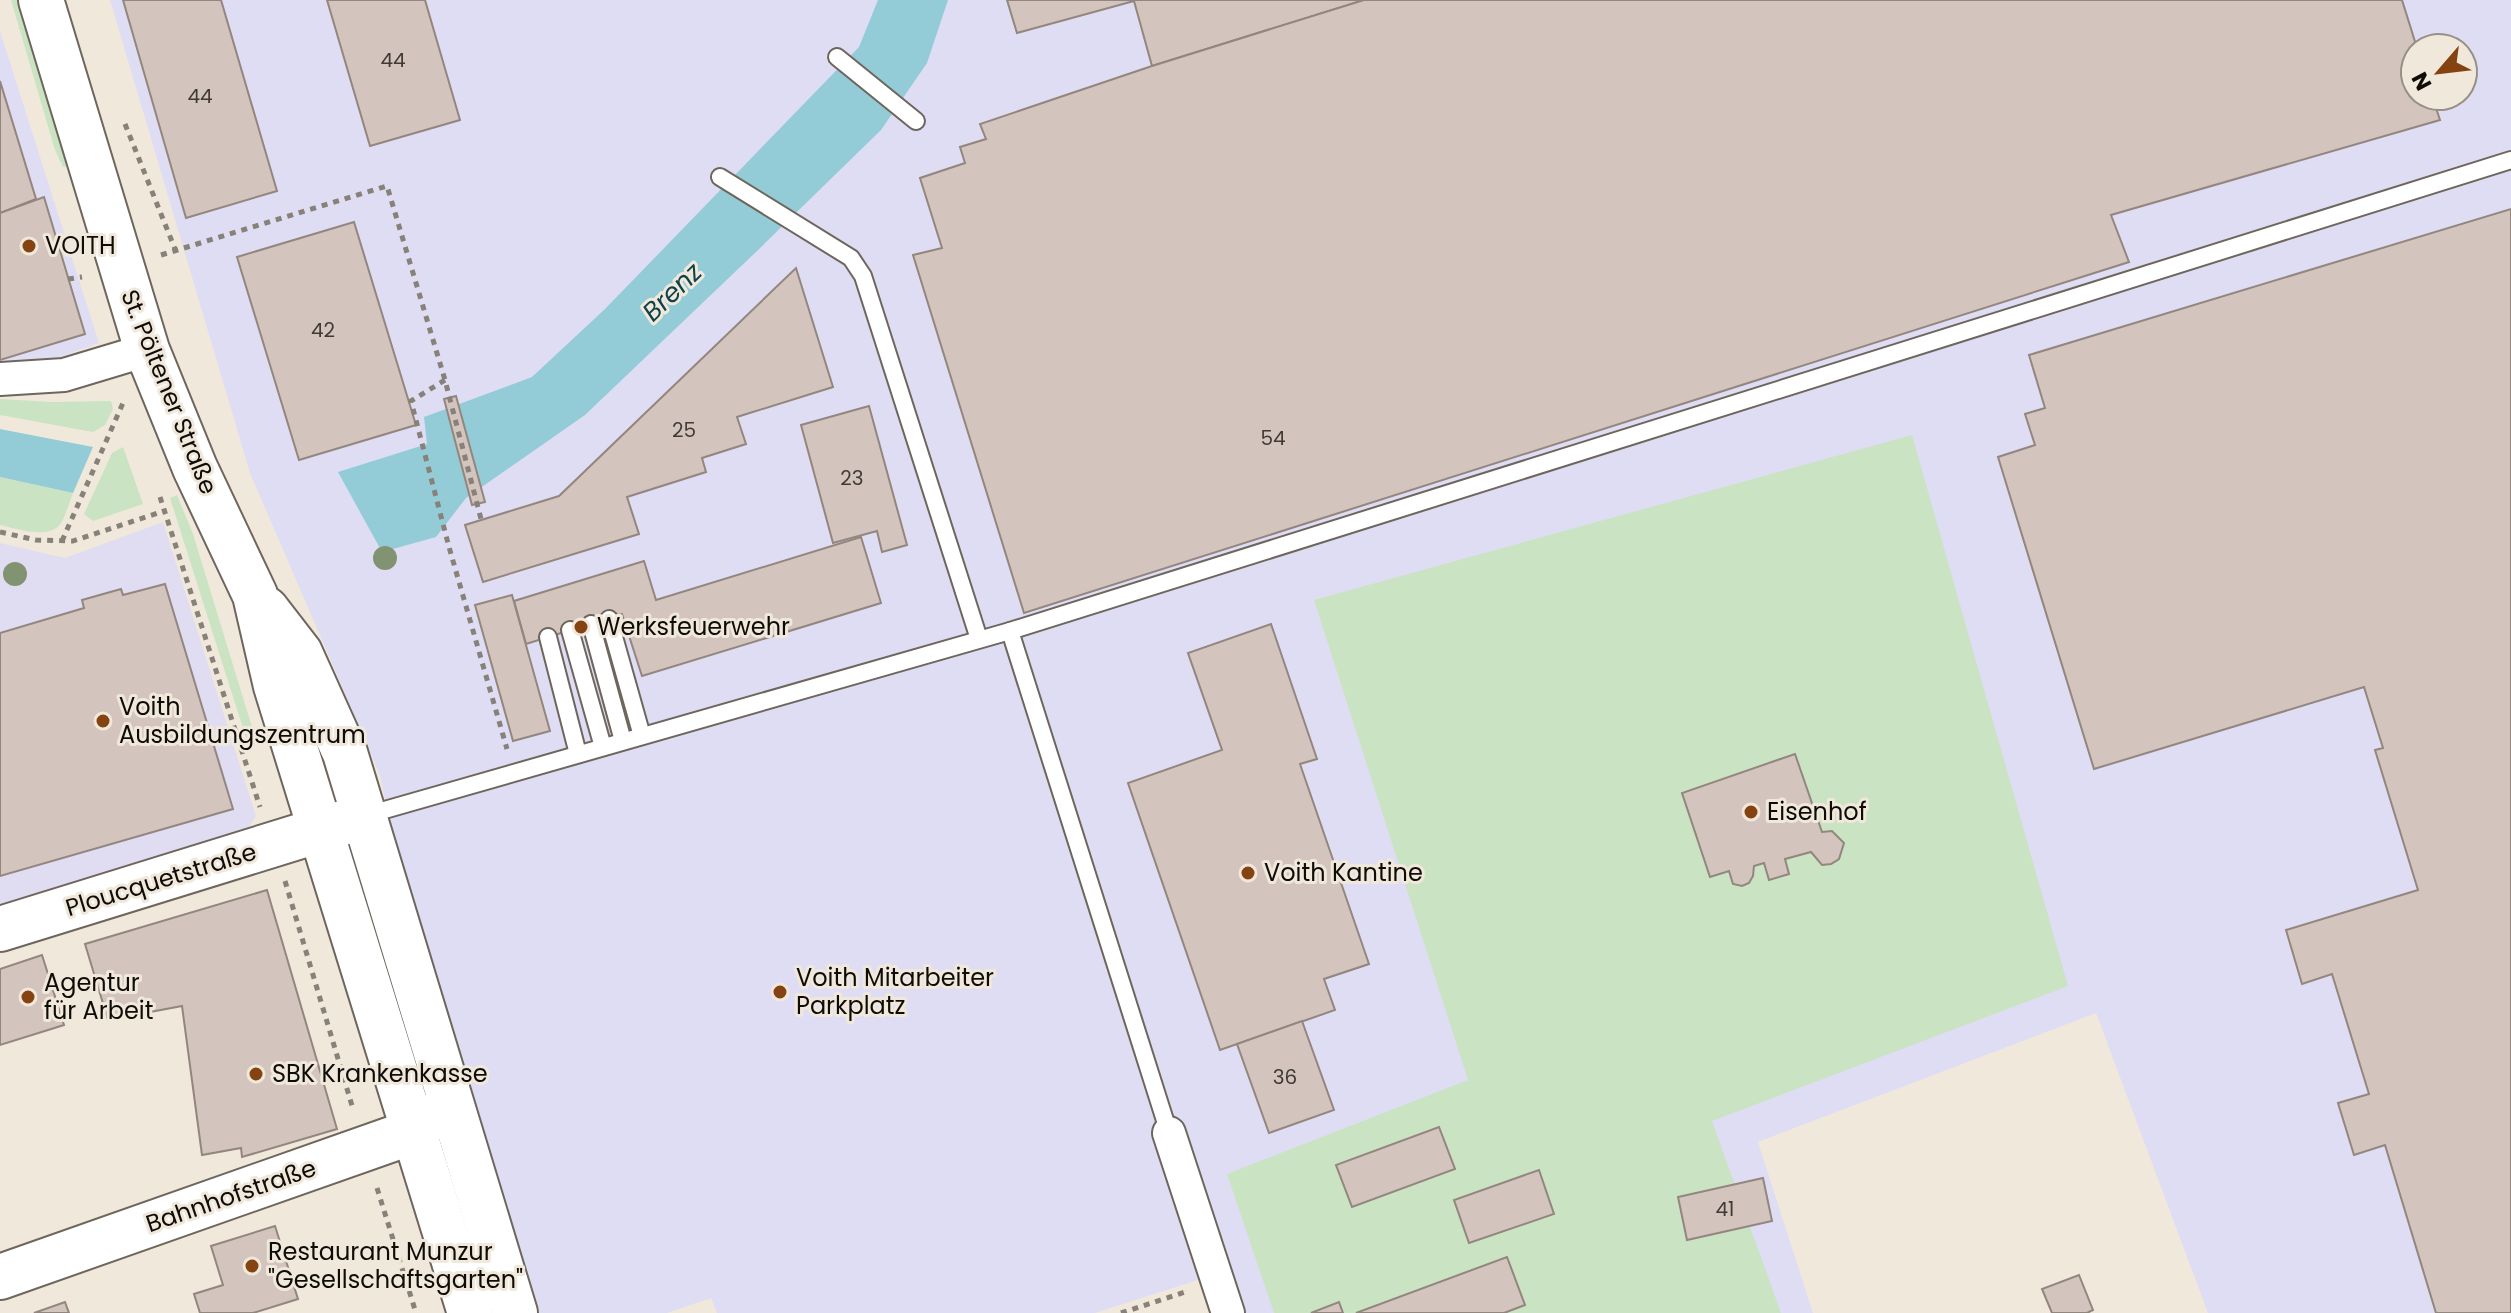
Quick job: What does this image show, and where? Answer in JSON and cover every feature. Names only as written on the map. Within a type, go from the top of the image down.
[{"type":"main road","name":"St. Pöltener Straße","points":[[41,0],[147,350],[195,468],[255,595],[276,686],[470,1313]]},
{"type":"main road","name":"St. Pöltener Straße","points":[[255,595],[300,653],[345,753],[515,1313]]},
{"type":"main road","points":[[323,830],[365,815]]},
{"type":"main road","name":"Ploucquetstraße","points":[[0,929],[323,830]]},
{"type":"main road","name":"Bahnhofstraße","points":[[0,1277],[412,1132],[433,1118],[450,1097]]},
{"type":"street","points":[[0,379],[64,375],[147,350]]},
{"type":"street","points":[[1169,1133],[1228,1313]]},
{"type":"lane","points":[[837,57],[916,121]]},
{"type":"lane","points":[[365,815],[1010,631],[2511,160]]},
{"type":"lane","points":[[720,177],[851,258],[863,276],[979,639]]},
{"type":"lane","points":[[609,619],[642,736]]},
{"type":"lane","points":[[591,624],[623,741]]},
{"type":"lane","points":[[570,630],[603,747]]},
{"type":"lane","points":[[1010,631],[1169,1133]]},
{"type":"lane","points":[[548,637],[578,754]]},
{"type":"path","points":[[121,270],[175,249],[387,186],[445,380],[481,519]]},
{"type":"path","points":[[445,380],[411,401],[514,773]]},
{"type":"path","points":[[62,541],[126,397]]},
{"type":"path","points":[[0,532],[36,540],[62,541],[96,535],[164,511],[251,783],[274,845],[416,1313]]},
{"type":"path","points":[[1121,1313],[1217,1281]]},
{"type":"shaded area","points":[[110,0],[2511,0],[2511,1313],[2208,1313],[2096,1013],[1758,1142],[1813,1313],[1245,1313],[1229,1270],[1095,1313],[717,1313],[711,1298],[667,1313],[532,1313],[395,848],[380,775],[250,473]]},
{"type":"shaded area","points":[[0,31],[99,343],[49,361],[0,371]]},
{"type":"shaded area","name":"Voith Ausbildungszentrum","points":[[163,522],[256,816],[244,835],[0,910],[0,543],[65,558]]},
{"type":"green space","points":[[11,0],[20,0],[73,166],[63,167],[55,150]]},
{"type":"green space","points":[[0,399],[111,401],[113,409],[105,425],[93,432],[0,415]]},
{"type":"green space","points":[[1912,435],[2068,986],[1712,1121],[1781,1313],[1274,1313],[1227,1174],[1468,1080],[1314,600]]},
{"type":"green space","points":[[123,447],[143,504],[93,521],[84,514],[112,453]]},
{"type":"green space","points":[[0,477],[73,493],[61,523],[56,528],[41,532],[0,525]]},
{"type":"green space","points":[[177,495],[193,534],[255,737],[247,741],[170,498]]},
{"type":"water","name":"Brenz","points":[[878,0],[948,0],[927,63],[881,130],[585,415],[466,498],[436,537],[382,552],[338,472],[427,444],[424,417],[532,377],[605,309],[859,47]]},
{"type":"water","points":[[0,429],[93,447],[73,493],[0,477]]},
{"type":"building","points":[[123,0],[221,0],[277,191],[186,218]]},
{"type":"building","points":[[327,0],[425,0],[460,120],[370,146]]},
{"type":"building","points":[[1007,0],[1364,0],[1152,66],[1134,1],[1017,33]]},
{"type":"building","points":[[1364,0],[2402,0],[2412,32],[2399,32],[2399,112],[2437,112],[2440,120],[2111,215],[2129,262],[1024,613],[913,255],[942,248],[920,178],[965,163],[960,147],[986,139],[980,124]]},
{"type":"building","points":[[0,81],[36,199],[0,213]]},
{"type":"building","name":"VOITH","points":[[44,197],[85,334],[0,360],[0,213]]},
{"type":"building","points":[[2511,209],[2511,1313],[2436,1313],[2385,1145],[2354,1155],[2338,1103],[2369,1094],[2332,974],[2302,984],[2286,930],[2418,890],[2375,750],[2383,748],[2364,687],[2094,769],[1998,457],[2035,445],[2025,414],[2045,408],[2029,355]]},
{"type":"building","points":[[354,222],[416,425],[299,460],[237,257]]},
{"type":"building","points":[[796,268],[833,387],[737,417],[746,444],[702,458],[706,472],[627,497],[639,534],[483,582],[465,525],[559,496]]},
{"type":"building","points":[[456,396],[485,502],[472,505],[444,399]]},
{"type":"building","points":[[869,406],[907,545],[882,552],[877,531],[833,543],[801,425]]},
{"type":"building","points":[[861,537],[881,603],[642,676],[622,614],[526,644],[514,601],[644,561],[656,600]]},
{"type":"building","name":"Voith Ausbildungszentrum","points":[[165,584],[233,809],[0,876],[0,633],[84,608],[82,600],[121,589],[123,595]]},
{"type":"building","points":[[512,595],[550,731],[513,741],[475,605]]},
{"type":"building","name":"Voith Kantine","points":[[1271,624],[1317,759],[1300,764],[1369,964],[1324,979],[1335,1010],[1220,1050],[1128,783],[1222,750],[1188,653]]},
{"type":"building","name":"Eisenhof","points":[[1795,754],[1822,832],[1832,831],[1844,843],[1839,859],[1822,865],[1811,852],[1785,859],[1789,874],[1769,880],[1764,863],[1754,866],[1749,883],[1742,886],[1733,884],[1729,871],[1710,877],[1682,793]]},
{"type":"building","name":"SBK Krankenkasse","points":[[267,890],[337,1129],[242,1157],[241,1148],[202,1155],[182,1006],[108,1020],[85,944]]},
{"type":"building","name":"Agentur für Arbeit","points":[[42,955],[64,1025],[0,1045],[0,969]]},
{"type":"building","points":[[1302,1021],[1334,1110],[1269,1133],[1237,1044]]},
{"type":"building","points":[[1439,1127],[1455,1169],[1352,1207],[1336,1165]]},
{"type":"building","points":[[1539,1170],[1554,1214],[1469,1243],[1454,1200]]},
{"type":"building","points":[[1763,1178],[1772,1221],[1687,1240],[1678,1197]]},
{"type":"building","name":"Restaurant Munzur \"Gesellschaftsgarten\"","points":[[275,1226],[298,1299],[253,1313],[200,1313],[194,1294],[223,1285],[211,1246]]},
{"type":"building","points":[[1507,1257],[1525,1305],[1504,1313],[1356,1313]]},
{"type":"building","points":[[2079,1275],[2093,1310],[2087,1313],[2052,1313],[2042,1289]]},
{"type":"building","points":[[65,1302],[69,1313],[34,1313]]},
{"type":"building","points":[[1339,1302],[1343,1313],[1311,1313]]},
{"type":"place","name":"VOITH","points":[[29,246]]},
{"type":"place","name":"Werksfeuerwehr","points":[[581,627]]},
{"type":"place","name":"Voith Ausbildungszentrum","points":[[103,721]]},
{"type":"place","name":"Eisenhof","points":[[1751,812]]},
{"type":"place","name":"Voith Kantine","points":[[1248,873]]},
{"type":"place","name":"Voith Mitarbeiter Parkplatz","points":[[780,992]]},
{"type":"place","name":"Agentur für Arbeit","points":[[28,997]]},
{"type":"place","name":"SBK Krankenkasse","points":[[256,1074]]},
{"type":"place","name":"Restaurant Munzur \"Gesellschaftsgarten\"","points":[[252,1266]]}]
